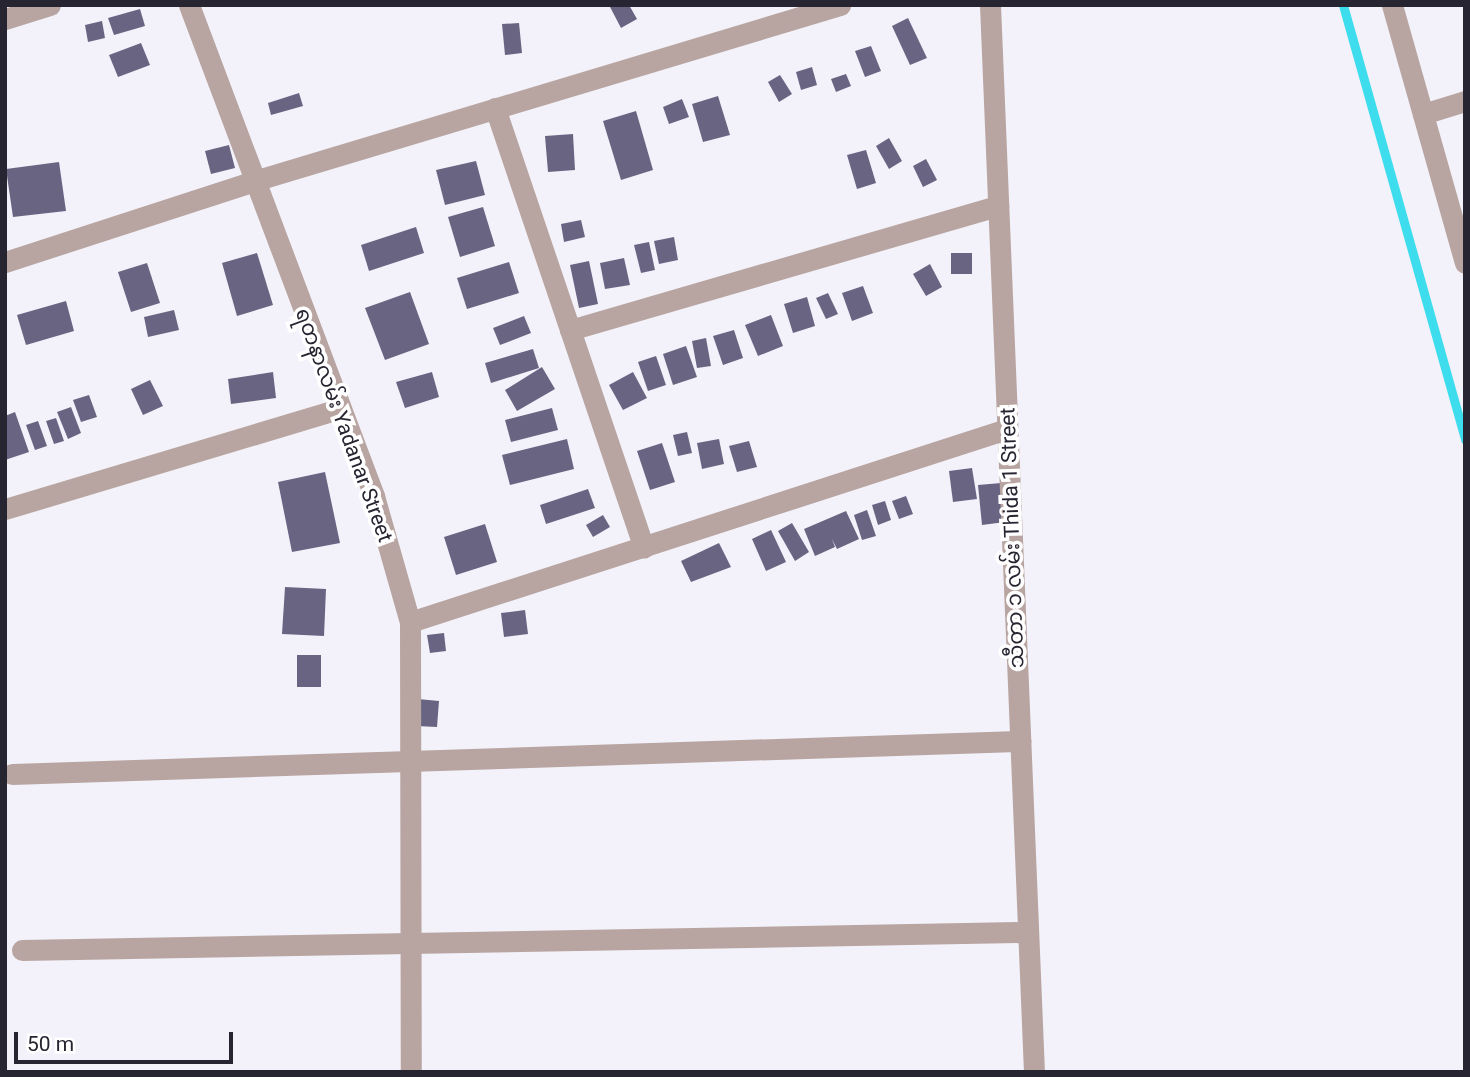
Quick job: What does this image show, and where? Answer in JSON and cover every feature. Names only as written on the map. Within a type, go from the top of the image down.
[{"type":"street","points":[[5,19],[50,5]]},
{"type":"street","name":"ရတနာလမ်း Yadanar Street","points":[[189,5],[374,496],[410,622],[411,1072]]},
{"type":"street","points":[[5,262],[254,181],[840,5]]},
{"type":"street","name":"သီတာ ၁ လမ်း Thida 1 Street","points":[[990,5],[1034,1072]]},
{"type":"street","points":[[1392,5],[1465,263]]},
{"type":"street","points":[[1423,114],[1465,101]]},
{"type":"street","points":[[495,108],[644,547]]},
{"type":"street","points":[[570,330],[998,206]]},
{"type":"street","points":[[5,509],[339,409]]},
{"type":"street","points":[[410,622],[1007,429]]},
{"type":"street","points":[[12,774],[1020,741]]},
{"type":"street","points":[[22,950],[1028,932]]},
{"type":"building","points":[[609,5],[629,5],[637,19],[621,28]]},
{"type":"building","points":[[140,9],[145,26],[114,35],[108,18]]},
{"type":"building","points":[[908,18],[927,58],[910,65],[892,26]]},
{"type":"building","points":[[102,21],[105,38],[88,42],[85,25]]},
{"type":"building","points":[[519,23],[522,53],[505,55],[502,24]]},
{"type":"building","points":[[141,43],[150,65],[118,77],[109,55]]},
{"type":"building","points":[[871,46],[881,71],[865,77],[855,51]]},
{"type":"building","points":[[812,67],[817,85],[801,90],[796,72]]},
{"type":"building","points":[[846,74],[851,86],[836,92],[831,79]]},
{"type":"building","points":[[780,75],[792,94],[779,102],[768,82]]},
{"type":"building","points":[[299,93],[303,106],[271,115],[268,103]]},
{"type":"building","points":[[718,96],[730,135],[703,142],[692,104]]},
{"type":"building","points":[[682,99],[689,117],[669,124],[663,107]]},
{"type":"building","points":[[636,111],[653,170],[621,180],[603,121]]},
{"type":"building","points":[[573,134],[575,170],[548,172],[545,136]]},
{"type":"building","points":[[889,138],[902,161],[889,169],[876,146]]},
{"type":"building","points":[[229,145],[235,168],[211,174],[205,151]]},
{"type":"building","points":[[866,150],[876,183],[857,189],[847,155]]},
{"type":"building","points":[[926,159],[937,180],[923,187],[913,166]]},
{"type":"building","points":[[476,161],[485,195],[445,205],[436,170]]},
{"type":"building","points":[[59,162],[66,211],[13,217],[6,169]]},
{"type":"building","points":[[483,207],[495,246],[460,257],[448,217]]},
{"type":"building","points":[[581,220],[585,237],[564,242],[561,224]]},
{"type":"building","points":[[416,227],[424,253],[369,271],[361,245]]},
{"type":"building","points":[[674,237],[678,260],[659,264],[654,241]]},
{"type":"building","points":[[649,242],[655,270],[641,273],[634,245]]},
{"type":"building","points":[[257,253],[273,305],[237,316],[222,263]]},
{"type":"building","points":[[951,253],[972,253],[972,274],[951,274]]},
{"type":"building","points":[[624,258],[630,285],[605,289],[600,263]]},
{"type":"building","points":[[589,261],[598,304],[579,308],[570,265]]},
{"type":"building","points":[[509,262],[519,293],[467,309],[457,278]]},
{"type":"building","points":[[147,263],[160,303],[131,312],[118,272]]},
{"type":"building","points":[[930,264],[942,287],[926,296],[913,274]]},
{"type":"building","points":[[863,286],[873,313],[852,321],[842,293]]},
{"type":"building","points":[[410,292],[429,344],[385,360],[365,308]]},
{"type":"building","points":[[828,293],[838,314],[826,319],[816,298]]},
{"type":"building","points":[[807,297],[815,326],[793,333],[784,304]]},
{"type":"building","points":[[66,301],[74,331],[26,345],[17,315]]},
{"type":"building","points":[[174,310],[179,330],[148,337],[144,317]]},
{"type":"building","points":[[771,315],[783,346],[758,356],[745,325]]},
{"type":"building","points":[[524,316],[531,333],[500,345],[493,328]]},
{"type":"building","points":[[734,330],[743,358],[723,365],[713,336]]},
{"type":"building","points":[[706,338],[711,366],[697,368],[692,341]]},
{"type":"building","points":[[686,346],[697,377],[673,385],[663,354]]},
{"type":"building","points":[[533,349],[539,368],[491,383],[485,363]]},
{"type":"building","points":[[656,356],[666,385],[648,391],[638,362]]},
{"type":"building","points":[[542,367],[555,389],[517,411],[505,390]]},
{"type":"building","points":[[273,372],[276,398],[231,404],[228,379]]},
{"type":"building","points":[[432,372],[439,397],[405,408],[396,382]]},
{"type":"building","points":[[633,372],[647,398],[623,410],[609,385]]},
{"type":"building","points":[[150,380],[163,406],[143,415],[131,389]]},
{"type":"building","points":[[89,395],[97,417],[81,422],[73,400]]},
{"type":"building","points":[[71,407],[81,433],[68,439],[57,412]]},
{"type":"building","points":[[552,408],[558,430],[511,442],[505,420]]},
{"type":"building","points":[[15,412],[29,452],[5,460],[5,416]]},
{"type":"building","points":[[56,418],[64,441],[54,444],[46,421]]},
{"type":"building","points":[[38,421],[47,446],[35,450],[26,425]]},
{"type":"building","points":[[687,432],[692,453],[678,456],[673,435]]},
{"type":"building","points":[[567,439],[574,469],[510,485],[502,455]]},
{"type":"building","points":[[719,439],[724,464],[702,469],[697,443]]},
{"type":"building","points":[[749,441],[757,467],[737,472],[729,446]]},
{"type":"building","points":[[662,443],[675,482],[650,490],[637,451]]},
{"type":"building","points":[[972,468],[977,499],[953,502],[949,471]]},
{"type":"building","points":[[325,472],[340,543],[292,552],[278,482]]},
{"type":"building","points":[[1001,483],[1005,522],[982,525],[978,485]]},
{"type":"building","points":[[588,489],[595,508],[546,524],[540,505]]},
{"type":"building","points":[[906,496],[913,514],[899,519],[892,501]]},
{"type":"building","points":[[885,501],[891,520],[878,525],[872,505]]},
{"type":"building","points":[[867,510],[876,536],[862,540],[854,515]]},
{"type":"building","points":[[846,511],[859,539],[837,549],[832,539],[835,547],[815,556],[804,529]]},
{"type":"building","points":[[603,515],[610,527],[593,537],[586,525]]},
{"type":"building","points":[[792,523],[809,552],[795,561],[778,531]]},
{"type":"building","points":[[485,524],[497,562],[456,575],[444,537]]},
{"type":"building","points":[[771,530],[786,562],[766,571],[752,539]]},
{"type":"building","points":[[719,543],[731,567],[691,582],[681,561]]},
{"type":"building","points":[[285,587],[326,589],[324,636],[282,634]]},
{"type":"building","points":[[525,610],[528,634],[504,637],[501,613]]},
{"type":"building","points":[[444,633],[446,651],[430,653],[427,635]]},
{"type":"building","points":[[297,655],[321,655],[321,687],[297,687]]},
{"type":"building","points":[[418,699],[439,701],[437,727],[416,726]]},
{"type":"waterway","points":[[1343,5],[1465,440]]}]
